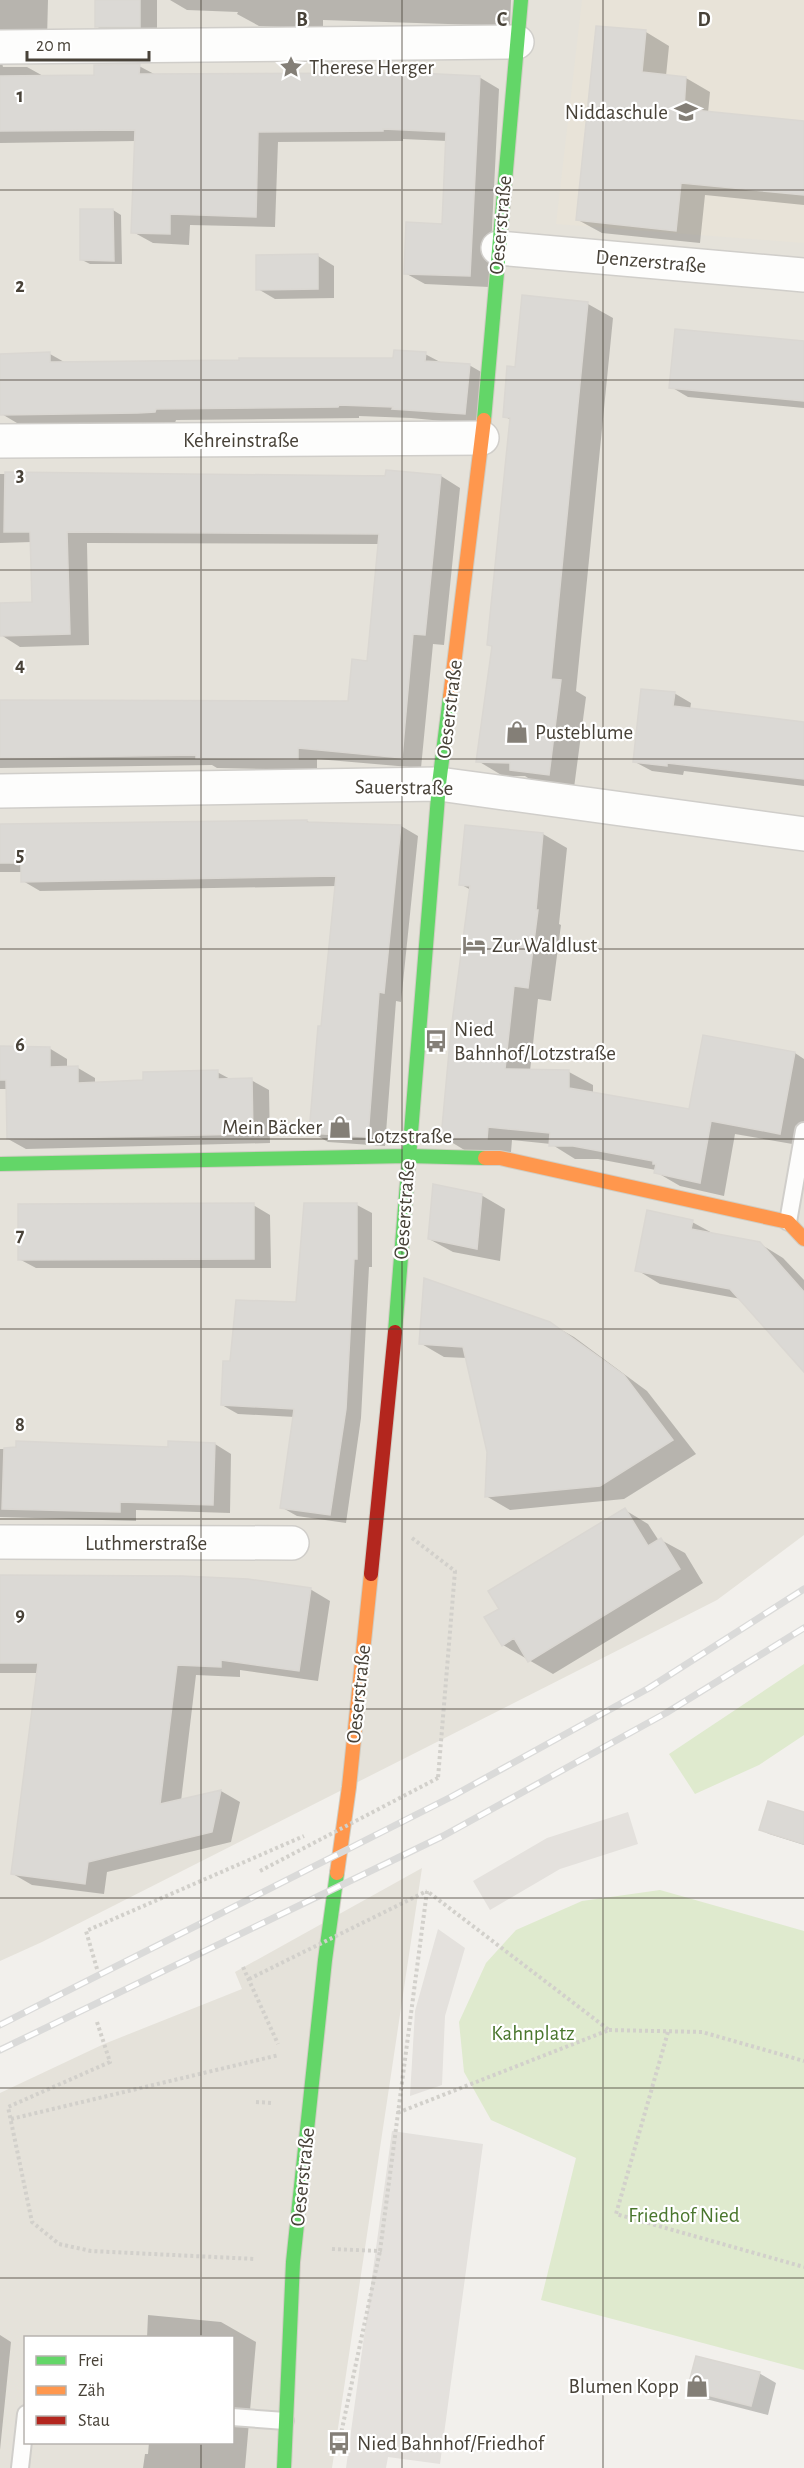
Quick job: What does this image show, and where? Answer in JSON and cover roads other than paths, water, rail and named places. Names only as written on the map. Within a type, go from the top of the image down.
[{"type":"street","name":"Oeserstraße","points":[[284,2468],[292,2262],[325,1960],[352,1751],[391,1382],[439,784],[482,438],[521,0]]},
{"type":"street","points":[[0,47],[517,42]]},
{"type":"street","name":"Denzerstraße","points":[[498,248],[804,275]]},
{"type":"street","name":"Kehreinstraße","points":[[0,441],[482,438]]},
{"type":"street","name":"Sauerstraße","points":[[0,791],[439,784],[804,834]]},
{"type":"street","name":"Lotzstraße","points":[[0,1164],[408,1156],[500,1158],[788,1222]]},
{"type":"street","points":[[788,1222],[804,1239]]},
{"type":"street","name":"Luthmerstraße","points":[[0,1542],[292,1543]]},
{"type":"lane","points":[[788,1222],[804,1131]]},
{"type":"lane","points":[[234,2417],[285,2421]]},
{"type":"lane","points":[[20,2468],[24,2432]]},
{"type":"railway","points":[[0,2025],[451,1797],[649,1688],[804,1589]]},
{"type":"railway","points":[[0,2050],[443,1836],[666,1713],[804,1628]]},
{"type":"place","name":"Therese Herger","points":[[291,67]]},
{"type":"place","name":"Niddaschule","points":[[686,112]]},
{"type":"place","name":"Pusteblume","points":[[517,732]]},
{"type":"place","name":"Zur Waldlust","points":[[474,945]]},
{"type":"place","name":"Nied Bahnhof/Lotzstraße","points":[[436,1041]]},
{"type":"place","name":"Mein Bäcker","points":[[340,1127]]},
{"type":"place","name":"Blumen Kopp","points":[[697,2386]]},
{"type":"place","name":"Nied Bahnhof/Friedhof","points":[[339,2443]]},
{"type":"park label","name":"Kahnplatz","points":[[533,2033]]},
{"type":"park label","name":"Friedhof Nied","points":[[684,2215]]}]
